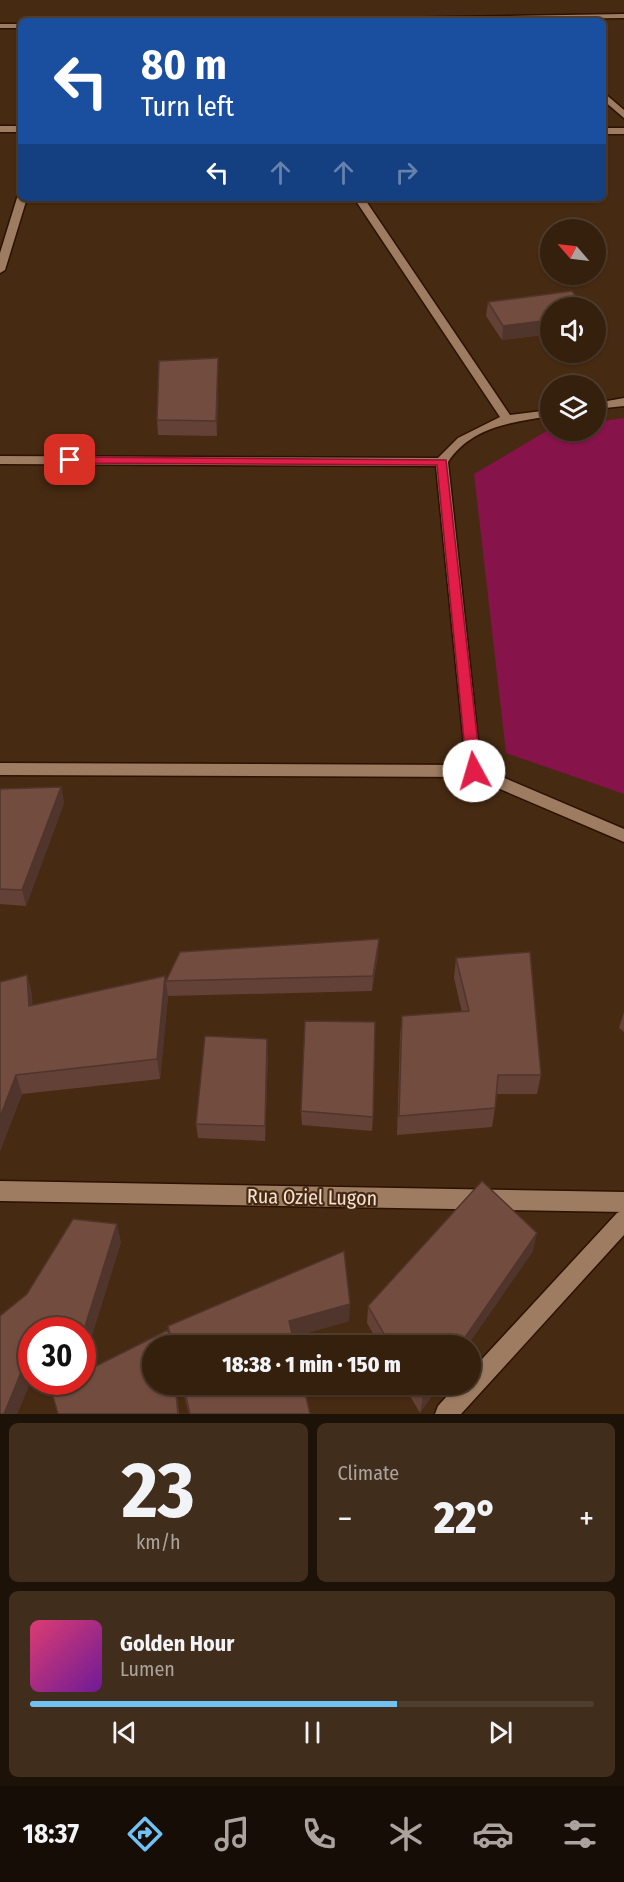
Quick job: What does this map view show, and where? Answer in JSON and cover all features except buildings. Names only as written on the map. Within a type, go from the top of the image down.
[{"type":"street","points":[[558,18],[624,16]]},
{"type":"street","points":[[0,26],[18,26]]},
{"type":"street","points":[[606,98],[624,115]]},
{"type":"street","points":[[0,129],[18,129]]},
{"type":"street","points":[[606,131],[624,131]]},
{"type":"street","points":[[0,270],[21,201]]},
{"type":"street","points":[[361,201],[507,419]]},
{"type":"street","points":[[606,405],[624,402]]},
{"type":"street","points":[[474,771],[442,462],[448,451],[466,437],[507,419],[540,414]]},
{"type":"street","points":[[0,460],[442,462]]},
{"type":"street","points":[[0,769],[474,771],[624,836]]},
{"type":"street","name":"Rua Oziel Lugon","points":[[0,1191],[624,1202]]},
{"type":"street","points":[[446,1414],[624,1220]]},
{"type":"shaded area","points":[[624,418],[624,794],[506,753],[474,474],[540,435],[540,441],[606,441],[606,421]]},
{"type":"route","points":[[70,460],[442,462],[474,771]]}]
